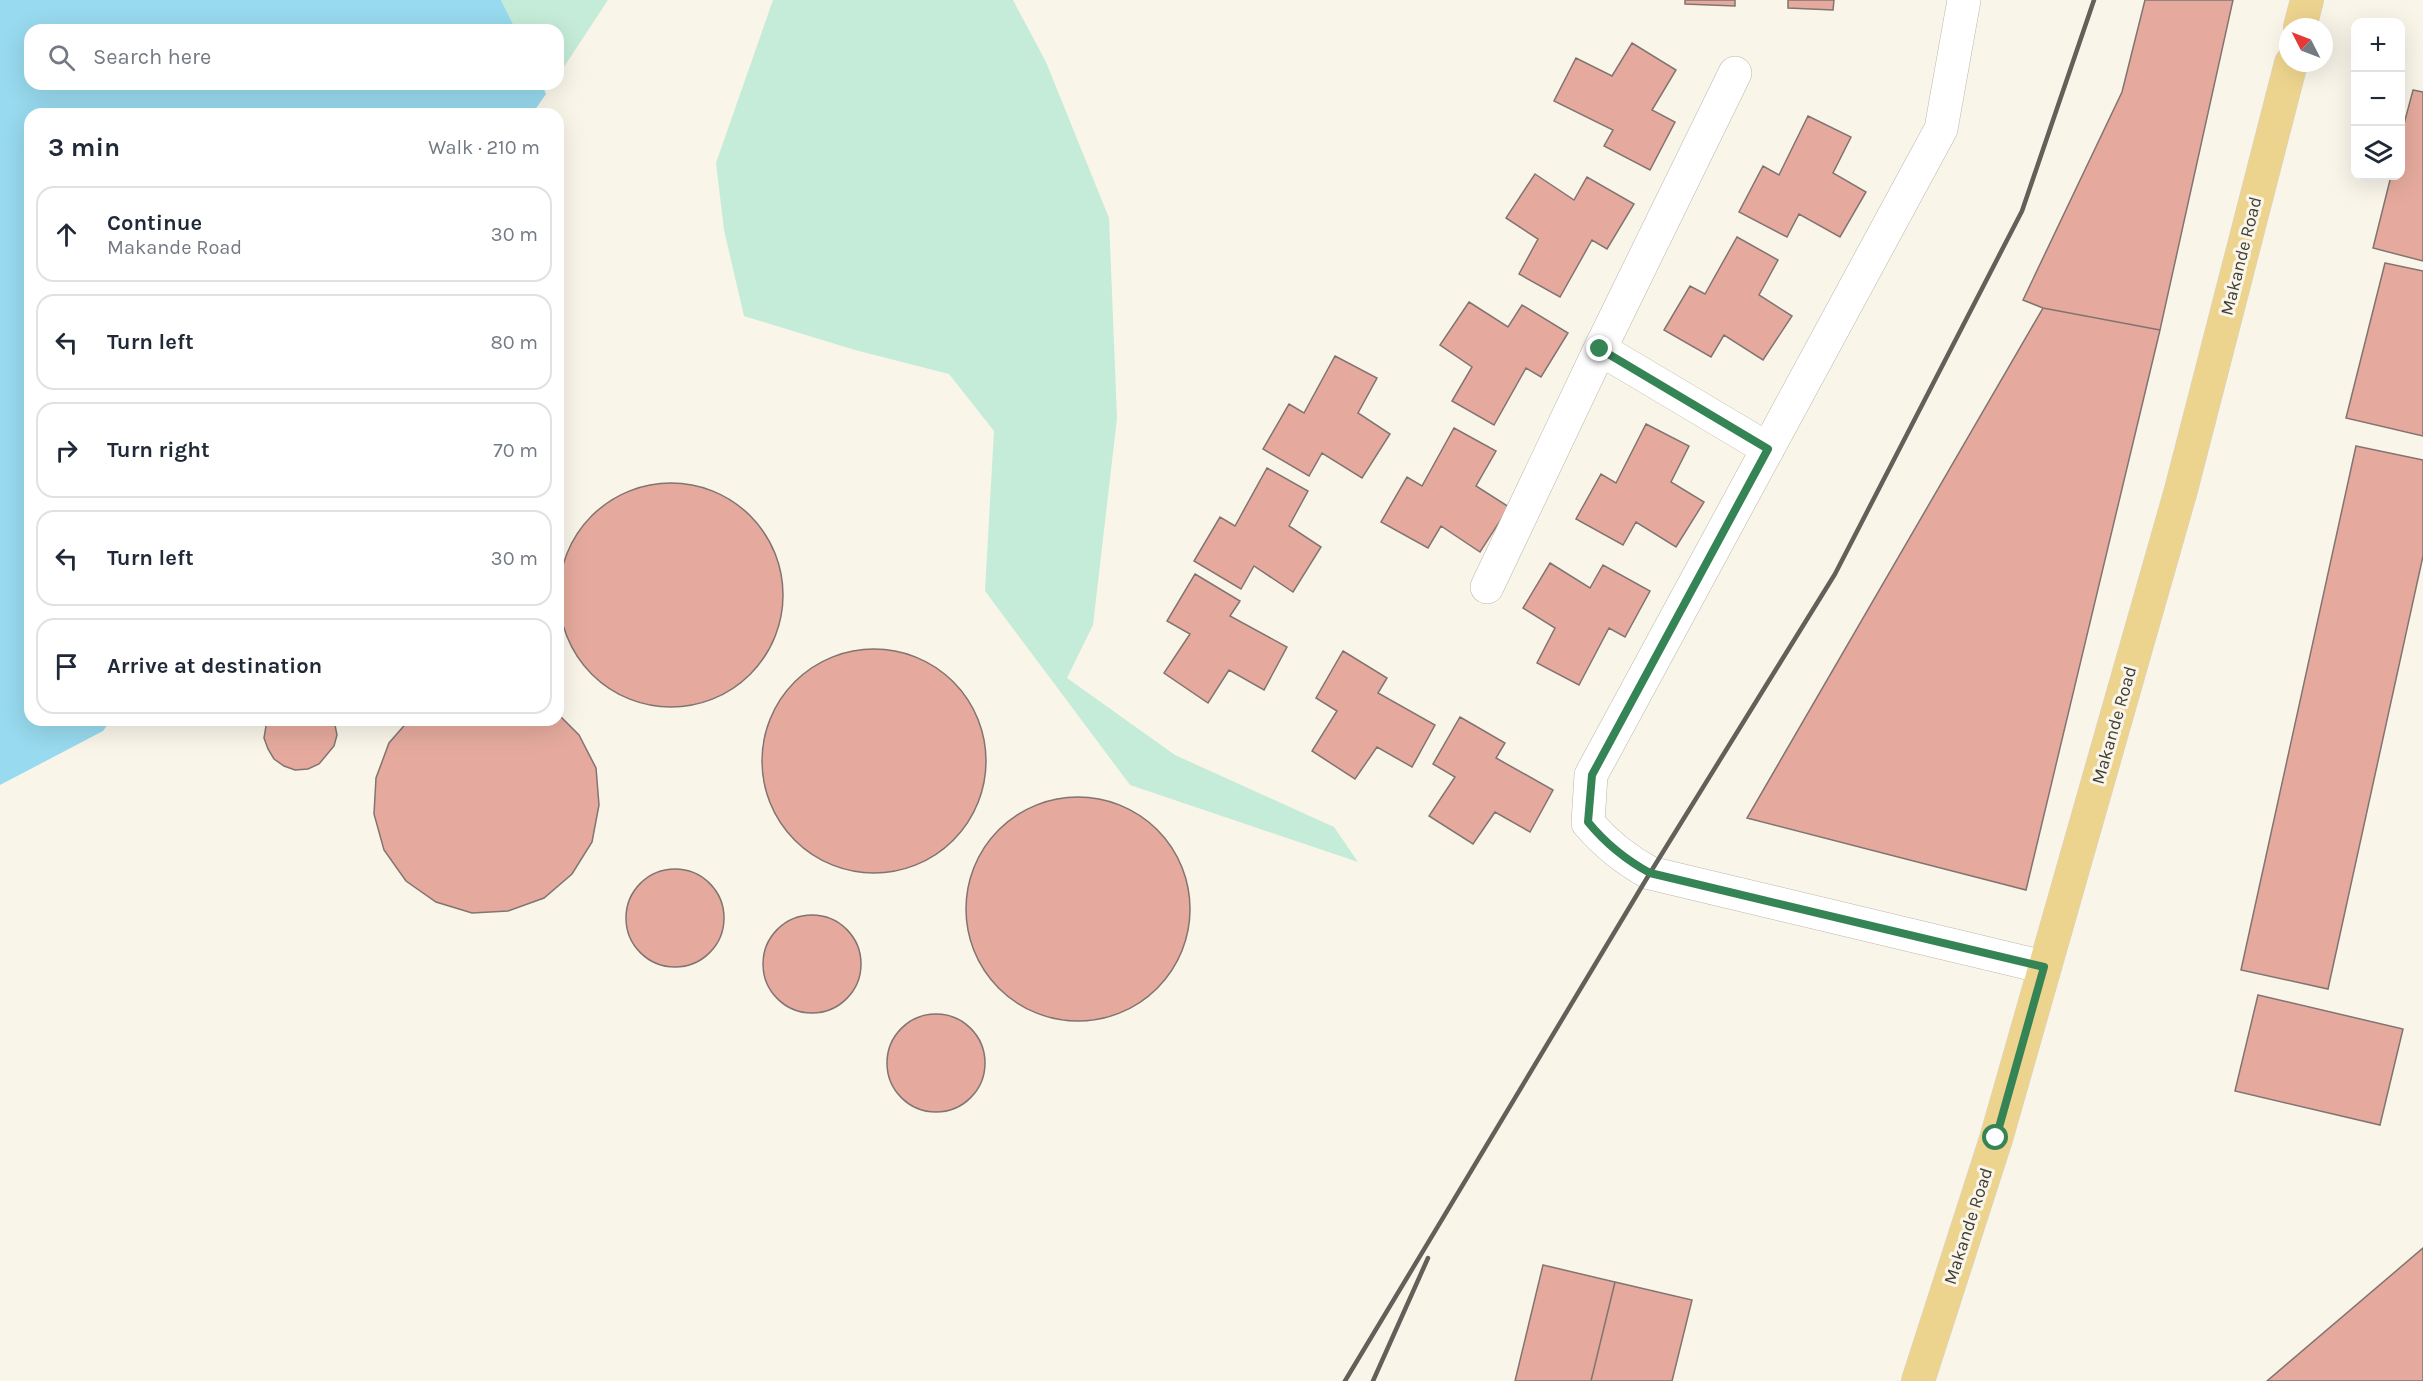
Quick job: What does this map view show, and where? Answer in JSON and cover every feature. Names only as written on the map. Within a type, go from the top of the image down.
[{"type":"main road","points":[[2302,18],[2307,0]]},
{"type":"main road","name":"Makande Road","points":[[1918,1381],[1996,1138],[2181,490],[2289,72]]},
{"type":"street","points":[[1964,0],[1941,129],[1592,775],[1588,822],[1604,841],[1629,861],[1650,873],[2044,967]]},
{"type":"street","points":[[1487,587],[1735,73]]},
{"type":"street","points":[[1600,349],[1768,449]]},
{"type":"green space","points":[[501,0],[608,0],[564,67],[564,24],[513,24]]},
{"type":"green space","points":[[773,0],[1013,0],[1046,62],[1109,218],[1117,418],[1093,625],[1067,678],[1175,755],[1334,827],[1358,862],[1130,785],[985,591],[994,431],[949,374],[855,350],[744,316],[724,230],[716,163]]},
{"type":"water","points":[[0,0],[501,0],[513,24],[24,24],[24,90],[544,90],[546,94],[536,108],[24,108],[24,726],[107,726],[103,731],[0,785]]},
{"type":"building","points":[[1685,0],[1735,0],[1735,6],[1685,4]]},
{"type":"building","points":[[1788,0],[1834,0],[1833,10],[1788,8]]},
{"type":"building","points":[[2145,0],[2233,0],[2160,330],[2043,308],[2023,300],[2122,92]]},
{"type":"building","points":[[1632,43],[1676,70],[1652,110],[1675,122],[1650,170],[1604,146],[1613,130],[1554,101],[1576,58],[1612,76]]},
{"type":"building","points":[[2413,90],[2423,92],[2423,261],[2373,248],[2390,180],[2405,180],[2405,120]]},
{"type":"building","points":[[1808,116],[1851,137],[1833,173],[1866,192],[1840,237],[1799,214],[1787,237],[1739,212],[1763,166],[1779,175]]},
{"type":"building","points":[[1535,174],[1574,200],[1587,177],[1634,204],[1607,249],[1592,240],[1560,297],[1519,274],[1538,239],[1506,218]]},
{"type":"building","points":[[1737,237],[1778,260],[1759,295],[1792,316],[1763,360],[1724,335],[1711,357],[1664,330],[1690,286],[1705,294]]},
{"type":"building","points":[[2385,263],[2423,271],[2423,436],[2346,418]]},
{"type":"building","points":[[1469,302],[1508,327],[1522,305],[1568,333],[1541,377],[1526,368],[1494,425],[1452,401],[1472,367],[1440,345]]},
{"type":"building","points":[[2043,308],[2160,330],[2026,890],[1747,818]]},
{"type":"building","points":[[1335,356],[1377,378],[1358,413],[1390,434],[1362,478],[1322,453],[1309,476],[1263,449],[1289,404],[1304,413]]},
{"type":"building","points":[[1646,424],[1689,446],[1671,482],[1704,502],[1676,547],[1636,522],[1623,545],[1576,519],[1601,474],[1616,483]]},
{"type":"building","points":[[1454,428],[1496,451],[1476,486],[1509,507],[1480,552],[1441,526],[1428,548],[1381,522],[1407,477],[1422,486]]},
{"type":"building","points":[[2356,446],[2423,460],[2423,556],[2328,989],[2241,970]]},
{"type":"building","points":[[1267,468],[1308,491],[1289,526],[1321,547],[1293,592],[1254,566],[1241,589],[1194,561],[1220,517],[1235,526]]},
{"type":"building","points":[[682,483],[693,485],[714,491],[742,508],[758,524],[770,542],[775,552],[783,584],[783,606],[775,638],[758,666],[742,682],[724,694],[693,705],[660,707],[628,699],[618,694],[600,682],[584,666],[572,648],[564,628],[564,562],[572,542],[584,524],[600,508],[628,491],[649,485]]},
{"type":"building","points":[[1550,563],[1590,588],[1603,565],[1650,591],[1625,637],[1609,628],[1579,685],[1537,663],[1555,628],[1523,608]]},
{"type":"building","points":[[1195,574],[1240,601],[1230,616],[1287,647],[1264,690],[1229,670],[1208,703],[1164,673],[1190,634],[1167,621]]},
{"type":"building","points":[[863,649],[885,649],[917,657],[927,662],[945,674],[961,690],[978,718],[984,739],[986,761],[984,783],[978,804],[961,832],[945,848],[917,865],[885,873],[863,873],[831,865],[821,860],[803,848],[787,832],[770,804],[762,772],[762,750],[770,718],[775,708],[787,690],[803,674],[831,657]]},
{"type":"building","points":[[1343,651],[1387,678],[1378,693],[1435,725],[1412,767],[1377,747],[1355,779],[1312,751],[1337,711],[1316,698]]},
{"type":"building","points":[[1460,717],[1505,743],[1496,758],[1553,790],[1530,832],[1495,812],[1473,844],[1429,816],[1455,777],[1433,764]]},
{"type":"building","points":[[564,720],[579,735],[596,768],[599,805],[592,842],[572,874],[544,898],[508,911],[472,913],[436,902],[406,881],[384,850],[374,814],[376,778],[389,743],[404,726],[564,726]]},
{"type":"building","points":[[266,726],[335,726],[337,735],[334,746],[319,764],[308,769],[295,770],[274,759],[264,738]]},
{"type":"building","points":[[1078,797],[1100,799],[1131,810],[1149,822],[1165,838],[1177,856],[1185,876],[1190,909],[1188,931],[1177,962],[1165,980],[1149,996],[1131,1008],[1111,1016],[1078,1021],[1056,1019],[1025,1008],[1007,996],[991,980],[979,962],[971,942],[966,909],[968,887],[979,856],[991,838],[1007,822],[1025,810],[1045,802]]},
{"type":"building","points":[[675,869],[694,873],[710,883],[720,899],[724,918],[720,937],[710,953],[694,963],[675,967],[656,963],[640,953],[630,937],[626,918],[630,899],[640,883],[656,873]]},
{"type":"building","points":[[812,915],[831,919],[847,929],[857,945],[861,964],[857,983],[847,999],[831,1009],[812,1013],[793,1009],[777,999],[767,983],[763,964],[767,945],[777,929],[793,919]]},
{"type":"building","points":[[2258,995],[2403,1029],[2380,1125],[2235,1091]]},
{"type":"building","points":[[936,1014],[955,1018],[971,1028],[981,1044],[985,1063],[981,1082],[971,1098],[955,1108],[936,1112],[917,1108],[901,1098],[891,1082],[887,1063],[891,1044],[901,1028],[917,1018]]},
{"type":"building","points":[[2423,1248],[2423,1381],[2267,1381]]},
{"type":"building","points":[[1543,1265],[1615,1282],[1591,1381],[1515,1381]]},
{"type":"building","points":[[1615,1282],[1692,1300],[1672,1381],[1591,1381]]},
{"type":"railway","points":[[1345,1381],[1650,873],[1835,574],[2022,211],[2094,0]]},
{"type":"railway","points":[[1373,1381],[1428,1258]]},
{"type":"route","points":[[1600,349],[1768,449],[1592,775],[1588,822],[1604,841],[1629,861],[1650,873],[2044,967],[1996,1138]]}]
